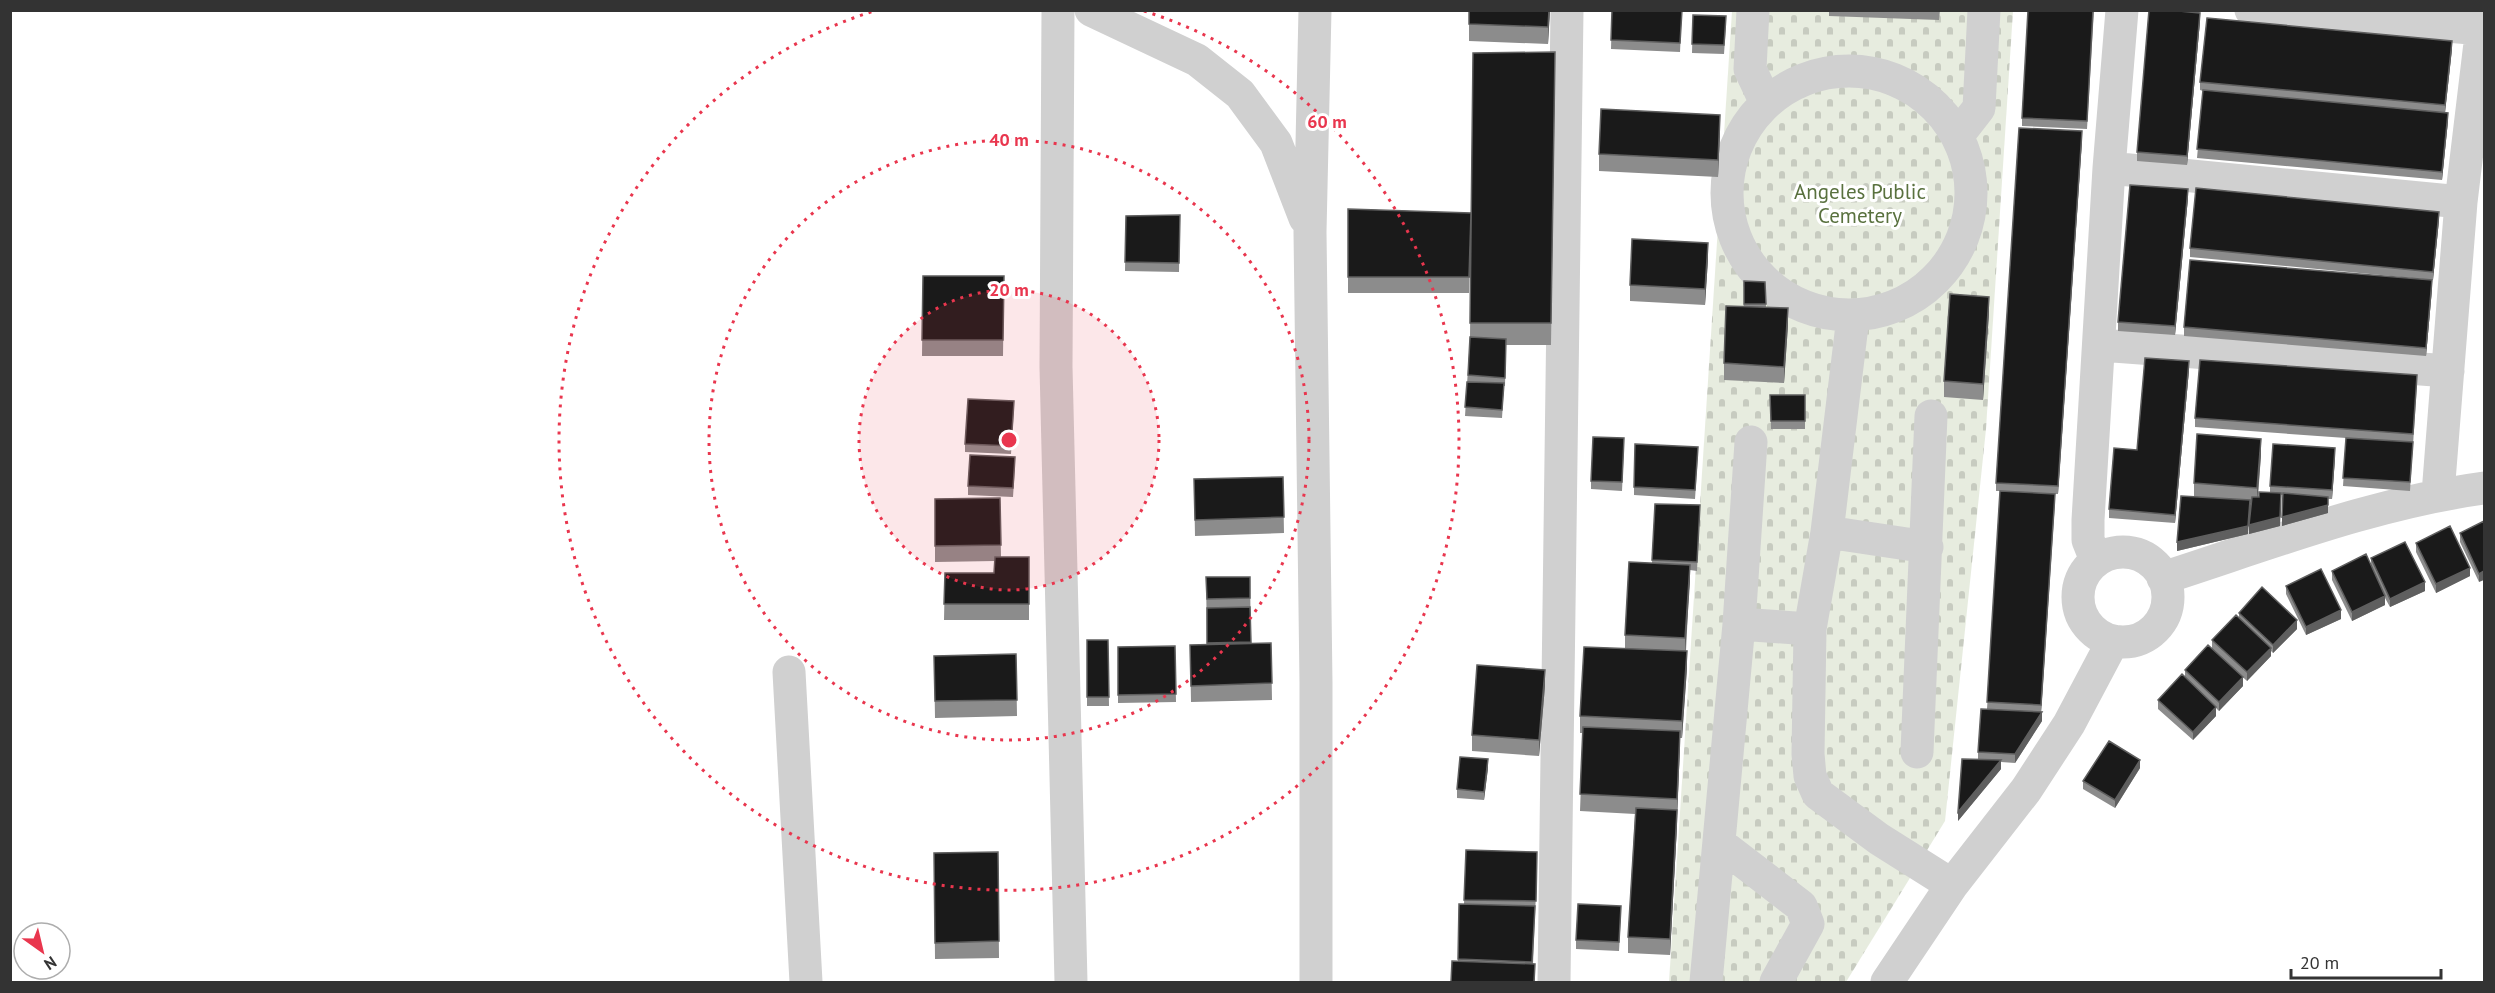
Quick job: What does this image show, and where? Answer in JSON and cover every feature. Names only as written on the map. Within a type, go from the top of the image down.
[{"type":"street","points":[[1058,10],[1056,368],[1071,982]]},
{"type":"street","points":[[1091,10],[1197,60],[1240,94],[1276,143],[1310,232]]},
{"type":"street","points":[[1315,10],[1310,232],[1316,683],[1316,982]]},
{"type":"street","points":[[1554,982],[1568,10]]},
{"type":"street","points":[[1753,10],[1750,69],[1766,103]]},
{"type":"street","points":[[1958,135],[1979,108],[1984,10]]},
{"type":"street","points":[[2096,560],[2088,540],[2088,520],[2109,168],[2122,10]]},
{"type":"street","points":[[2251,10],[2484,20],[2461,202],[2438,495]]},
{"type":"street","points":[[1832,71],[1869,71],[1905,83],[1936,105],[1958,135],[1971,174],[1971,184],[1970,215],[1956,254],[1930,287],[1894,308],[1853,317],[1810,311],[1772,290],[1743,258],[1728,217],[1727,173],[1742,133],[1766,103],[1796,83],[1832,71]]},
{"type":"street","points":[[2109,168],[2461,202]]},
{"type":"street","points":[[1853,317],[1827,532],[1810,629],[1808,754],[1810,776],[1818,794],[1879,839],[1952,885]]},
{"type":"street","points":[[2100,345],[2448,371]]},
{"type":"street","points":[[1917,752],[1931,416]]},
{"type":"street","points":[[1706,982],[1738,624],[1751,441]]},
{"type":"street","points":[[2163,578],[2382,508],[2438,495],[2484,488]]},
{"type":"street","points":[[1827,532],[1927,547]]},
{"type":"street","points":[[2119,551],[2135,553],[2149,559],[2160,570],[2163,578],[2168,594],[2166,609],[2160,624],[2148,635],[2133,642],[2113,641],[2099,636],[2086,625],[2077,602],[2078,586],[2085,571],[2096,560],[2119,551]]},
{"type":"street","points":[[1738,624],[1810,629]]},
{"type":"street","points":[[1887,982],[1952,885],[2026,790],[2069,724],[2113,641]]},
{"type":"street","points":[[789,672],[806,982]]},
{"type":"street","points":[[1719,843],[1801,906],[1808,924],[1776,982]]},
{"type":"green space","name":"Angeles Public Cemetery","points":[[1732,11],[2013,11],[1986,429],[1945,821],[1846,982],[1669,982]]},
{"type":"building","points":[[1469,10],[1549,10],[1548,27],[1469,24]]},
{"type":"building","points":[[1612,10],[1682,10],[1680,43],[1611,40]]},
{"type":"building","points":[[2028,10],[2093,10],[2087,121],[2022,118]]},
{"type":"building","points":[[2149,10],[2200,13],[2187,156],[2137,152]]},
{"type":"building","points":[[1693,15],[1726,16],[1724,45],[1692,44]]},
{"type":"building","points":[[2207,18],[2452,41],[2445,105],[2200,82]]},
{"type":"building","points":[[1555,52],[1551,323],[1470,323],[1473,53]]},
{"type":"building","points":[[2203,90],[2448,113],[2442,172],[2197,149]]},
{"type":"building","points":[[1601,109],[1720,115],[1718,160],[1599,154]]},
{"type":"building","points":[[2019,128],[2082,131],[2058,486],[1996,483]]},
{"type":"building","points":[[2130,185],[2188,189],[2175,326],[2118,322]]},
{"type":"building","points":[[2196,188],[2439,212],[2433,272],[2190,248]]},
{"type":"building","points":[[1348,209],[1471,213],[1469,277],[1348,277]]},
{"type":"building","points":[[1180,215],[1179,263],[1125,262],[1126,216]]},
{"type":"building","points":[[1632,239],[1708,243],[1705,289],[1630,285]]},
{"type":"building","points":[[2190,260],[2432,280],[2426,348],[2184,327]]},
{"type":"building","points":[[923,276],[1004,276],[1003,340],[922,340]]},
{"type":"building","points":[[1744,281],[1765,282],[1766,304],[1744,304]]},
{"type":"building","points":[[1950,294],[1989,297],[1983,384],[1944,381]]},
{"type":"building","points":[[1726,306],[1788,308],[1784,367],[1724,363]]},
{"type":"building","points":[[1470,337],[1506,339],[1505,378],[1468,375]]},
{"type":"building","points":[[2145,358],[2189,361],[2175,515],[2109,509],[2114,448],[2137,450]]},
{"type":"building","points":[[2200,360],[2417,375],[2413,434],[2195,418]]},
{"type":"building","points":[[1467,382],[1504,383],[1502,410],[1465,407]]},
{"type":"building","points":[[1770,395],[1805,395],[1805,421],[1771,421]]},
{"type":"building","points":[[968,399],[1014,401],[1011,446],[965,444]]},
{"type":"building","points":[[2197,434],[2261,439],[2257,488],[2194,483]]},
{"type":"building","points":[[1593,437],[1624,438],[1622,482],[1591,481]]},
{"type":"building","points":[[2346,438],[2413,442],[2410,482],[2343,478]]},
{"type":"building","points":[[1635,444],[1698,447],[1695,490],[1634,487]]},
{"type":"building","points":[[2273,444],[2335,448],[2332,490],[2270,486]]},
{"type":"building","points":[[970,455],[1015,457],[1013,488],[968,486]]},
{"type":"building","points":[[1283,477],[1284,517],[1195,520],[1194,479]]},
{"type":"building","points":[[2000,491],[2055,494],[2041,705],[1987,702]]},
{"type":"building","points":[[2259,492],[2281,493],[2280,517],[2249,525],[2252,497],[2259,497]]},
{"type":"building","points":[[2283,493],[2328,497],[2328,505],[2282,517]]},
{"type":"building","points":[[2181,496],[2250,500],[2248,526],[2177,542]]},
{"type":"building","points":[[1000,498],[1001,545],[935,546],[935,499]]},
{"type":"building","points":[[1655,504],[1700,505],[1697,562],[1652,560]]},
{"type":"building","points":[[2484,521],[2484,571],[2479,574],[2460,533]]},
{"type":"building","points":[[2450,526],[2470,568],[2436,584],[2416,543]]},
{"type":"building","points":[[2405,542],[2425,582],[2390,599],[2371,558]]},
{"type":"building","points":[[2366,554],[2385,596],[2352,612],[2332,571]]},
{"type":"building","points":[[995,557],[1029,557],[1029,604],[944,604],[945,573],[994,573]]},
{"type":"building","points":[[1629,562],[1690,565],[1685,638],[1625,635]]},
{"type":"building","points":[[2321,569],[2341,610],[2306,627],[2286,586]]},
{"type":"building","points":[[1206,577],[1250,577],[1250,598],[1207,599]]},
{"type":"building","points":[[2262,587],[2297,620],[2273,645],[2239,613]]},
{"type":"building","points":[[1250,607],[1251,642],[1207,643],[1207,608]]},
{"type":"building","points":[[2236,615],[2271,648],[2247,672],[2212,640]]},
{"type":"building","points":[[1087,640],[1108,640],[1109,697],[1087,697]]},
{"type":"building","points":[[1271,643],[1272,683],[1191,686],[1190,645]]},
{"type":"building","points":[[2208,645],[2243,677],[2219,702],[2185,670]]},
{"type":"building","points":[[1175,646],[1176,694],[1118,695],[1118,647]]},
{"type":"building","points":[[1584,647],[1687,651],[1682,721],[1580,716]]},
{"type":"building","points":[[1016,654],[1017,700],[935,701],[934,656]]},
{"type":"building","points":[[1477,665],[1545,670],[1539,740],[1472,735]]},
{"type":"building","points":[[2182,674],[2216,707],[2193,732],[2158,700]]},
{"type":"building","points":[[1981,709],[2042,712],[2015,754],[1978,752]]},
{"type":"building","points":[[1583,727],[1680,731],[1677,799],[1580,794]]},
{"type":"building","points":[[2109,741],[2140,760],[2115,800],[2083,781]]},
{"type":"building","points":[[1460,757],[1488,759],[1484,792],[1457,789]]},
{"type":"building","points":[[1962,759],[2001,760],[1958,812]]},
{"type":"building","points":[[1636,808],[1677,810],[1670,939],[1628,937]]},
{"type":"building","points":[[1466,850],[1537,852],[1536,901],[1464,900]]},
{"type":"building","points":[[998,852],[999,941],[935,943],[934,853]]},
{"type":"building","points":[[1459,904],[1535,906],[1532,962],[1458,959]]},
{"type":"building","points":[[1578,904],[1621,906],[1619,942],[1576,940]]},
{"type":"building","points":[[1452,961],[1535,964],[1534,982],[1451,982]]}]
